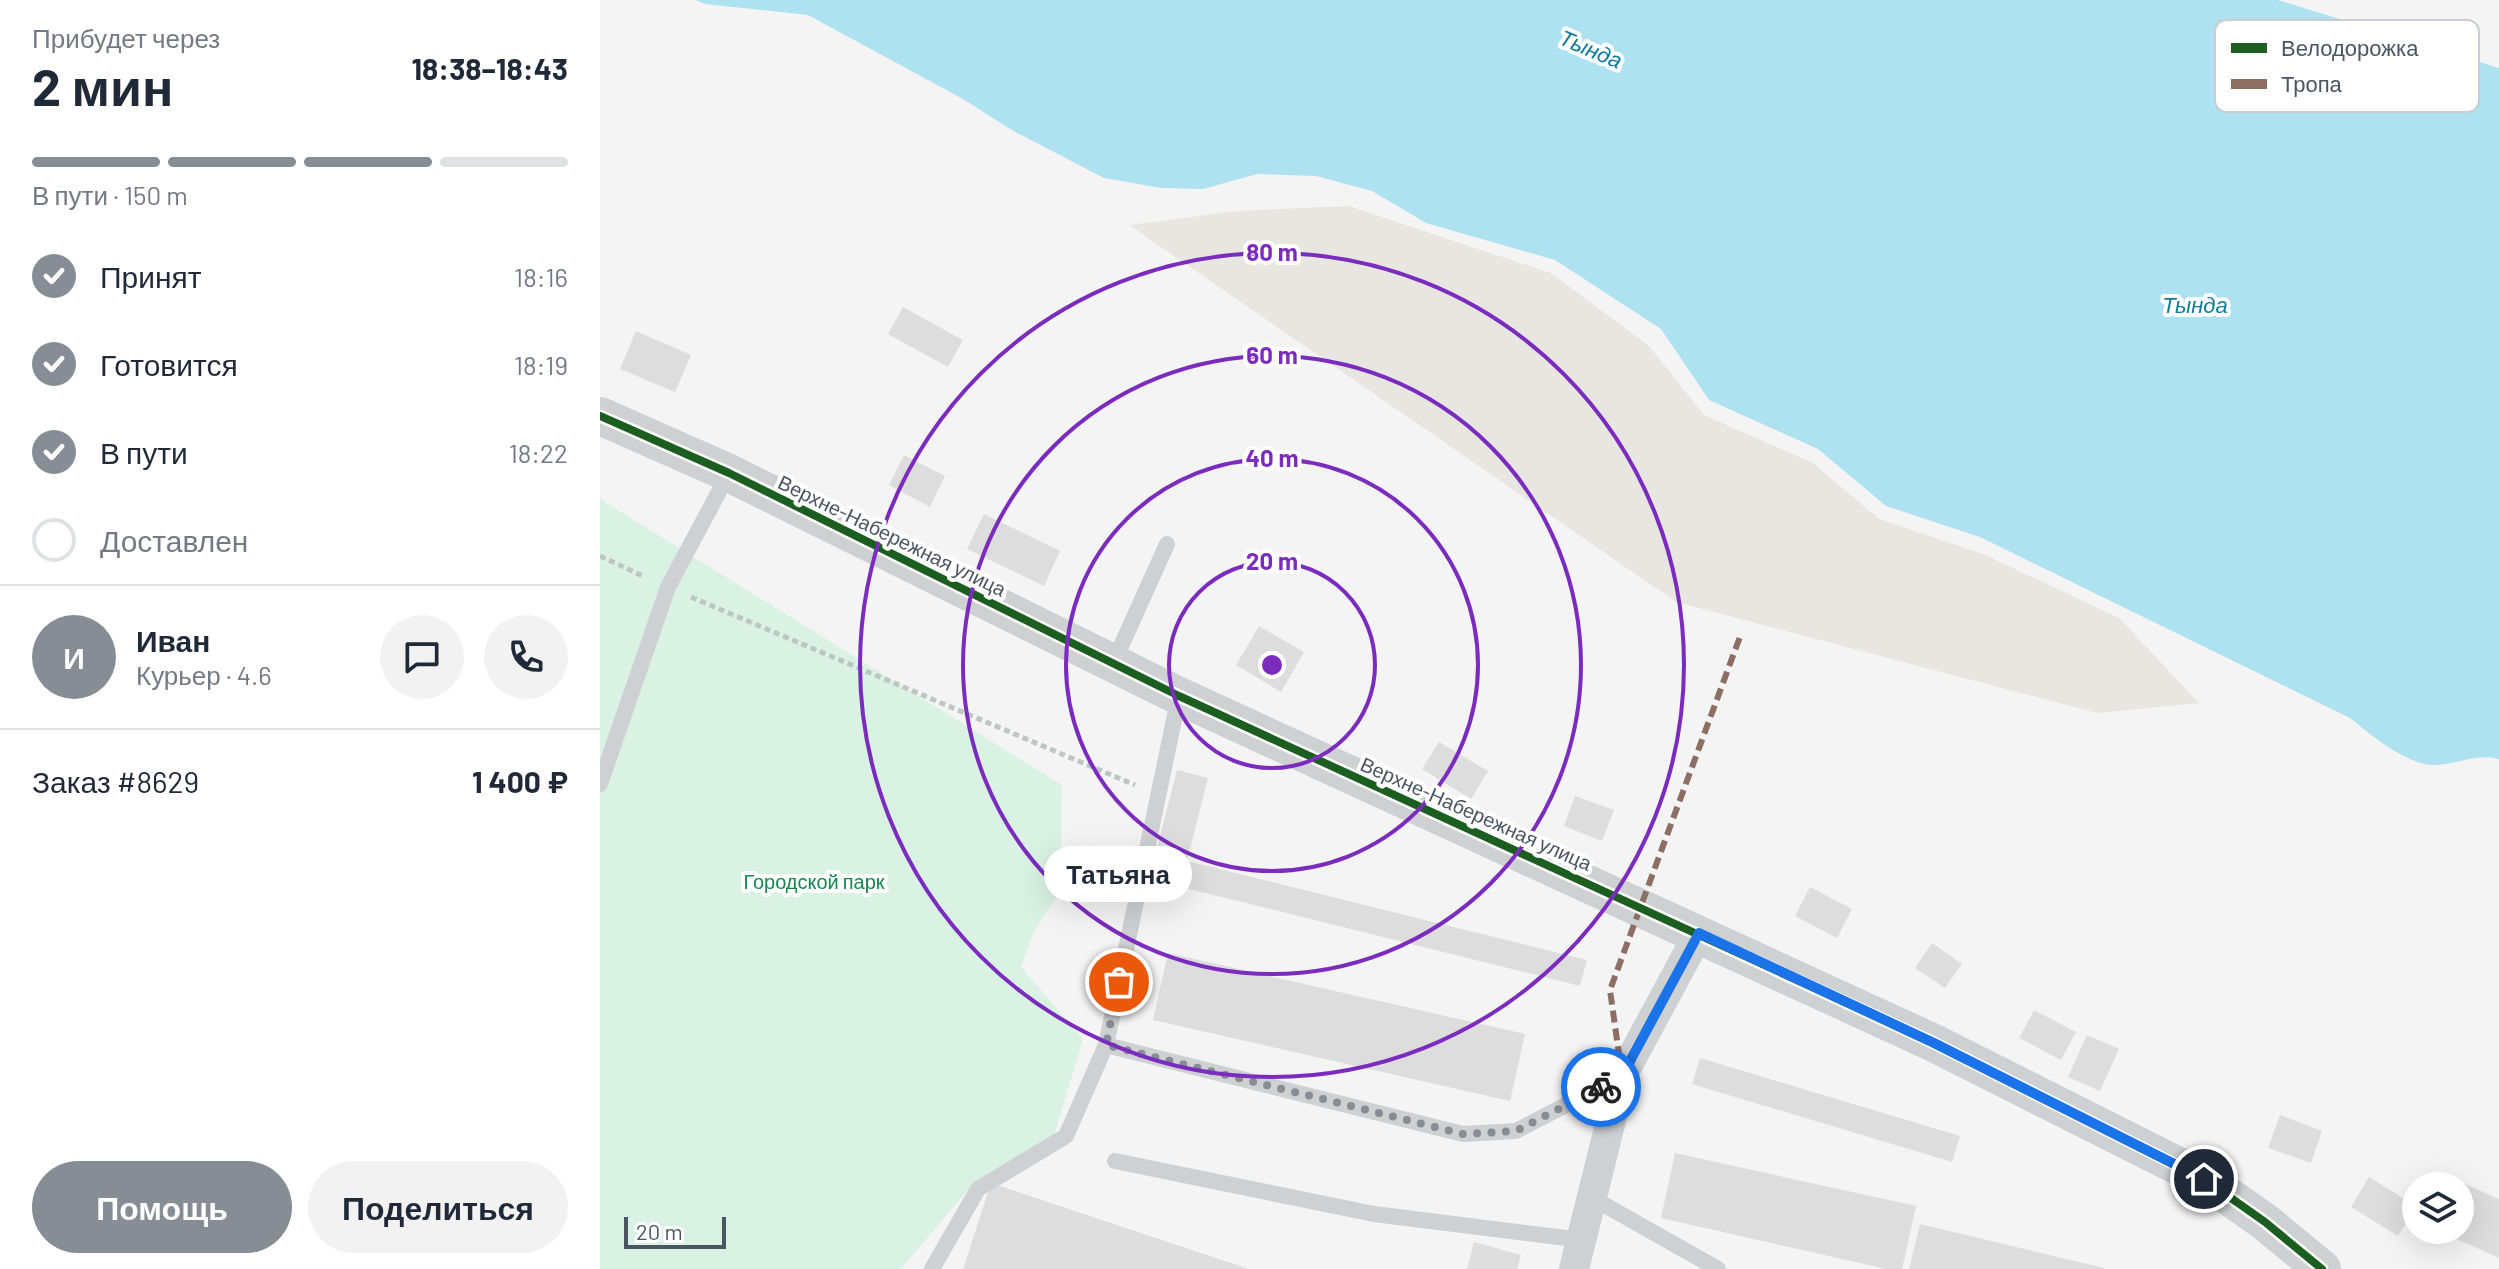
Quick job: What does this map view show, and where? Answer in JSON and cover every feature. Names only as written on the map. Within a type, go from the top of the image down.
[{"type":"street","name":"Верхне-Набережная улица","points":[[600,416],[729,473],[1179,696],[1934,1043],[2204,1179],[2265,1222],[2322,1269]]},
{"type":"street","points":[[1574,1269],[1594,1199],[1622,1076],[1699,933]]},
{"type":"lane","points":[[600,784],[668,587],[729,473]]},
{"type":"lane","points":[[1113,664],[1167,544]]},
{"type":"lane","points":[[932,1269],[978,1189],[1066,1136],[1106,1045],[1179,696]]},
{"type":"lane","points":[[1106,1045],[1463,1134],[1516,1131],[1622,1076]]},
{"type":"lane","points":[[1115,1161],[1374,1214],[1582,1240]]},
{"type":"lane","points":[[1594,1199],[1718,1269]]},
{"type":"path","points":[[600,556],[1158,794]]},
{"type":"green space","name":"Городской парк","points":[[600,499],[1062,785],[1060,891],[1034,931],[1021,967],[1083,1039],[1052,1142],[972,1185],[901,1269],[600,1269]]},
{"type":"sand","points":[[1349,206],[1551,273],[1649,346],[1704,415],[1813,463],[1879,519],[1983,554],[2119,618],[2199,703],[2097,713],[1676,602],[1129,225],[1238,211]]},
{"type":"water","name":"Тында","points":[[695,0],[2278,0],[2343,20],[2215,20],[2215,112],[2479,112],[2479,62],[2499,68],[2499,759],[2476,758],[2437,765],[2415,761],[2391,749],[2350,718],[1980,537],[1886,506],[1818,449],[1709,400],[1661,329],[1555,260],[1426,223],[1372,191],[1316,176],[1257,174],[1203,189],[1161,188],[1104,178],[1010,129],[963,99],[808,15],[705,4]]},
{"type":"building","points":[[903,307],[963,340],[948,367],[888,334]]},
{"type":"building","points":[[636,331],[691,355],[675,392],[620,369]]},
{"type":"building","points":[[904,455],[945,476],[930,507],[889,485]]},
{"type":"building","points":[[984,514],[1060,551],[1044,586],[967,549]]},
{"type":"building","points":[[1259,626],[1304,652],[1281,692],[1236,665]]},
{"type":"building","points":[[1439,742],[1488,771],[1471,799],[1422,769]]},
{"type":"building","points":[[1177,770],[1208,778],[1187,861],[1587,960],[1580,986],[1149,879]]},
{"type":"building","points":[[1575,796],[1614,810],[1602,841],[1564,826]]},
{"type":"building","points":[[1810,887],[1852,909],[1837,938],[1795,916]]},
{"type":"building","points":[[1932,943],[1962,964],[1945,988],[1915,968]]},
{"type":"building","points":[[1168,953],[1525,1034],[1510,1101],[1153,1020]]},
{"type":"building","points":[[2034,1010],[2076,1032],[2061,1060],[2019,1038]]},
{"type":"building","points":[[2087,1035],[2119,1049],[2100,1091],[2068,1077]]},
{"type":"building","points":[[1700,1058],[1960,1136],[1952,1162],[1692,1084]]},
{"type":"building","points":[[2280,1115],[2322,1131],[2311,1163],[2268,1148]]},
{"type":"building","points":[[1675,1153],[1916,1206],[1902,1269],[1886,1269],[1661,1218]]},
{"type":"building","points":[[2369,1177],[2402,1197],[2402,1229],[2398,1236],[2351,1207]]},
{"type":"building","points":[[991,1183],[1246,1268],[1246,1269],[963,1269]]},
{"type":"building","points":[[2474,1188],[2499,1199],[2499,1258],[2468,1244],[2474,1244]]},
{"type":"building","points":[[1920,1224],[2104,1268],[2104,1269],[1909,1269]]},
{"type":"building","points":[[1474,1242],[1521,1255],[1517,1269],[1467,1269]]},
{"type":"marked path","points":[[1622,1076],[1610,990],[1741,634]]},
{"type":"cycle path","points":[[600,416],[729,473],[1179,696],[1934,1043],[2204,1179],[2265,1222],[2322,1269]]},
{"type":"way so far","points":[[1119,982],[1106,1045],[1463,1134],[1516,1131],[1601,1087]]},
{"type":"place","name":"Татьяна","points":[[1119,982]]},
{"type":"route","points":[[1601,1087],[1622,1076],[1699,933],[1934,1043],[2204,1179]]}]
